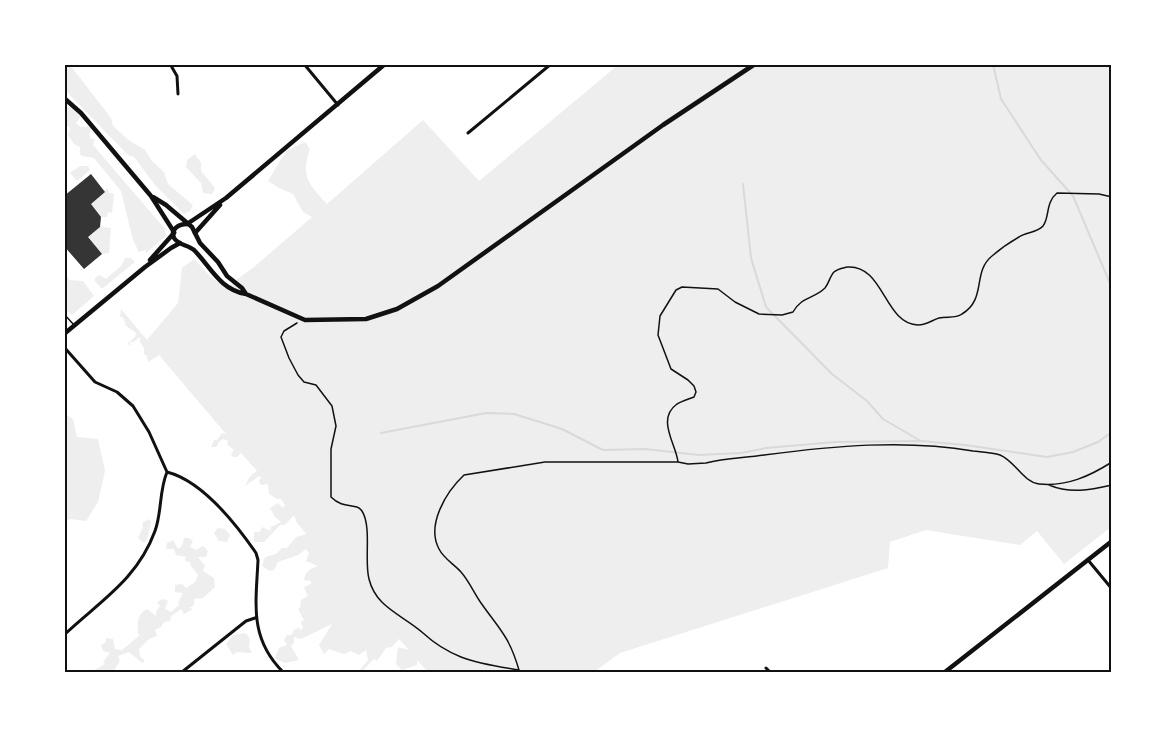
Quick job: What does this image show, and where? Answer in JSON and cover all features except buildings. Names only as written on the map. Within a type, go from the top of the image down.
[{"type":"main road","points":[[145,267],[180,224],[187,224],[226,198],[385,64]]},
{"type":"main road","points":[[64,98],[81,113],[151,196],[175,238],[193,249],[208,269],[225,285],[237,293],[246,294],[305,320],[366,319],[397,309],[438,286],[663,125],[755,64]]},
{"type":"main road","points":[[151,196],[166,205],[192,227],[204,248],[218,262],[227,276],[246,294]]},
{"type":"main road","points":[[64,334],[145,267],[171,248],[191,241],[195,233],[226,198]]},
{"type":"main road","points":[[948,672],[1112,541]]},
{"type":"street","points":[[170,64],[177,76],[178,94]]},
{"type":"street","points":[[304,64],[338,105]]},
{"type":"street","points":[[468,133],[551,64]]},
{"type":"street","points":[[64,347],[95,382],[117,392],[134,406],[167,472]]},
{"type":"street","points":[[167,472],[176,474],[206,493],[256,554],[258,560],[255,618],[262,645],[272,661],[283,672]]},
{"type":"street","points":[[64,635],[130,577],[145,554],[156,529],[163,480],[167,472]]},
{"type":"street","points":[[1087,560],[1112,589]]},
{"type":"street","points":[[182,672],[246,621],[255,618]]},
{"type":"street","points":[[766,668],[770,672]]},
{"type":"lane","points":[[64,314],[74,326]]},
{"type":"path","points":[[678,462],[667,426],[670,412],[675,405],[694,397],[696,392],[688,380],[671,369],[658,335],[660,316],[676,290],[682,287],[718,289],[735,302],[759,314],[778,315],[793,312],[798,303],[819,293],[827,286],[834,272],[841,268],[859,268],[868,274],[897,314],[906,322],[917,325],[928,324],[939,318],[962,315],[974,303],[979,294],[983,266],[991,256],[1019,236],[1039,230],[1045,224],[1046,212],[1057,193],[1074,192],[1112,197]]},
{"type":"path","points":[[305,320],[292,325],[281,337],[298,375],[304,382],[316,385],[332,406],[336,426],[331,449],[331,497],[337,503],[361,509],[368,545],[368,577],[372,590],[383,605],[446,651],[464,658],[519,671],[512,646],[505,633],[482,604],[462,572],[438,549],[434,530],[438,514],[456,482],[464,475],[545,462],[678,462],[688,464],[829,447],[869,445],[951,447],[1000,455],[1036,484],[1063,483],[1092,475],[1112,462]]},
{"type":"path","points":[[1048,484],[1060,490],[1074,491],[1112,484]]},
{"type":"shaded area","points":[[64,65],[70,65],[111,118],[113,126],[145,150],[152,161],[164,172],[168,184],[193,205],[190,211],[184,214],[155,185],[134,157],[128,155],[65,90]]},
{"type":"shaded area","points":[[618,65],[1111,65],[1111,527],[1064,564],[1037,531],[1020,545],[926,530],[890,542],[888,568],[620,653],[594,672],[428,672],[417,660],[417,665],[402,670],[396,664],[398,647],[409,650],[399,639],[392,647],[386,648],[377,661],[374,659],[361,672],[358,672],[368,660],[366,650],[359,655],[351,651],[344,654],[329,649],[324,654],[319,645],[332,624],[301,639],[294,637],[294,643],[291,646],[299,660],[285,663],[275,658],[279,648],[287,645],[284,640],[287,635],[292,635],[293,631],[299,627],[300,630],[303,628],[301,622],[304,620],[298,609],[301,600],[308,596],[304,587],[311,584],[311,581],[304,580],[309,570],[318,566],[306,561],[309,553],[306,549],[298,555],[278,562],[274,570],[270,571],[262,566],[265,557],[276,554],[282,548],[287,548],[296,537],[306,534],[294,515],[285,525],[280,525],[264,542],[254,542],[254,532],[260,532],[262,527],[270,531],[271,527],[281,522],[270,508],[278,503],[283,508],[285,505],[281,499],[269,494],[268,484],[261,485],[259,476],[245,486],[250,476],[252,478],[251,475],[257,471],[241,453],[233,457],[231,454],[234,450],[227,444],[228,441],[223,439],[216,447],[211,447],[214,440],[217,440],[222,433],[226,434],[159,355],[148,362],[140,337],[130,342],[130,345],[127,344],[136,333],[126,326],[123,317],[120,317],[121,309],[147,340],[178,303],[182,268],[194,259],[225,288],[254,267],[312,217],[303,212],[293,194],[268,181],[286,151],[305,142],[310,149],[306,166],[308,180],[327,204],[423,120],[479,181]]},
{"type":"shaded area","points":[[70,107],[81,116],[76,123],[80,127],[93,127],[89,134],[91,139],[95,139],[93,145],[165,229],[166,236],[146,253],[145,250],[139,252],[133,240],[121,191],[94,158],[80,154],[80,147],[74,144],[68,135],[70,128],[68,126],[65,129],[65,108]]},
{"type":"shaded area","points":[[195,154],[201,163],[201,171],[215,188],[212,194],[203,193],[201,183],[186,167],[187,160]]},
{"type":"shaded area","points":[[80,166],[88,166],[90,170],[77,181],[70,173]]},
{"type":"shaded area","points":[[108,189],[109,193],[114,194],[112,213],[108,212],[107,217],[101,217],[91,204],[105,192],[104,190]]},
{"type":"shaded area","points":[[100,227],[111,228],[109,253],[102,254],[88,237]]},
{"type":"shaded area","points":[[125,258],[131,258],[135,262],[102,289],[95,278],[99,275],[106,279],[122,265]]},
{"type":"shaded area","points":[[67,276],[69,280],[83,281],[94,296],[72,315],[65,309],[65,278]]},
{"type":"shaded area","points":[[65,414],[73,419],[77,437],[98,439],[105,471],[98,502],[86,521],[70,519],[65,522]]},
{"type":"shaded area","points":[[149,519],[151,522],[147,540],[144,543],[138,538],[143,527],[142,523]]},
{"type":"shaded area","points":[[218,528],[225,529],[230,535],[227,542],[219,541],[214,533]]},
{"type":"shaded area","points":[[184,538],[193,541],[190,547],[196,550],[203,546],[208,551],[206,557],[198,557],[205,566],[203,571],[214,578],[215,587],[203,598],[194,599],[194,605],[189,608],[193,609],[184,614],[181,609],[171,616],[170,621],[164,622],[155,630],[157,636],[149,639],[139,649],[140,656],[145,661],[142,663],[129,652],[118,656],[120,661],[113,672],[91,672],[105,664],[103,662],[110,653],[103,651],[101,645],[106,642],[106,638],[113,639],[115,649],[122,650],[140,635],[138,634],[139,616],[144,611],[147,609],[156,616],[160,606],[157,602],[163,599],[168,601],[165,609],[171,612],[179,605],[183,593],[175,592],[175,585],[182,584],[186,588],[195,582],[198,575],[190,562],[185,561],[186,557],[176,555],[174,549],[166,549],[167,543],[173,540],[178,549],[182,546]]},
{"type":"shaded area","points":[[245,633],[249,637],[249,647],[252,653],[237,652],[233,655],[226,644],[233,635]]},
{"type":"waterway","points":[[993,64],[1001,99],[1041,160],[1073,196],[1112,288]]},
{"type":"waterway","points":[[743,184],[751,258],[766,307],[832,374],[867,401],[883,419],[919,440]]},
{"type":"waterway","points":[[381,433],[486,413],[514,414],[562,429],[603,450],[645,449],[699,455],[741,453],[766,448],[835,442],[921,441],[1047,457],[1073,452],[1098,442],[1112,432]]}]
